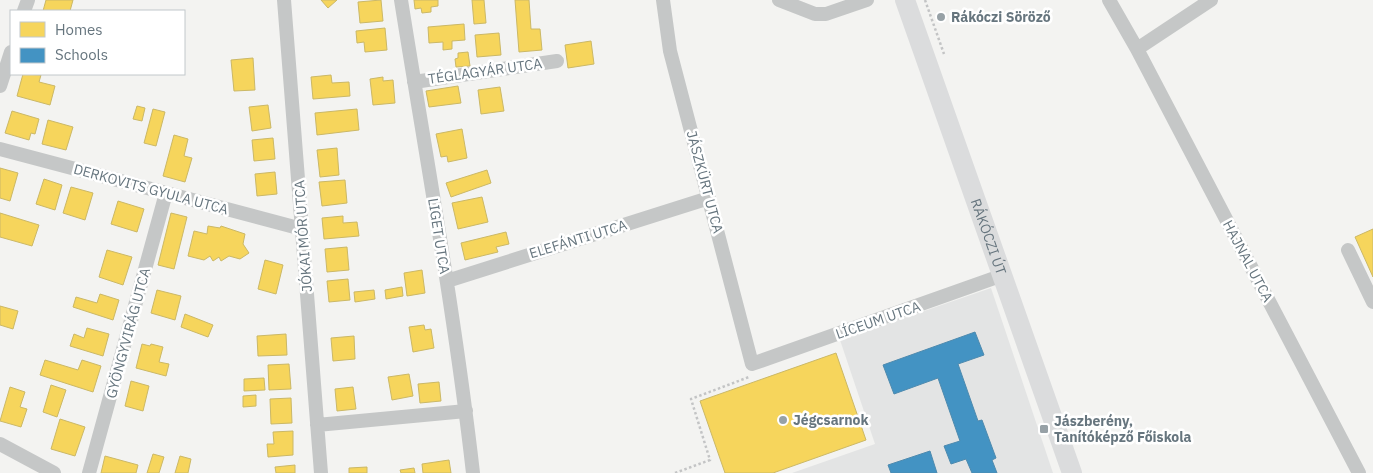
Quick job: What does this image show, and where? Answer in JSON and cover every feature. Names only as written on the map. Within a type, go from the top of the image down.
[{"type":"street","name":"JÓKAI MÓR UTCA","points":[[286,0],[321,473]]},
{"type":"street","name":"LIGET UTCA","points":[[401,0],[447,281],[473,473]]},
{"type":"street","name":"JÁSZKÜRT UTCA","points":[[663,0],[670,51],[753,370]]},
{"type":"street","points":[[779,0],[815,14],[826,14],[868,0]]},
{"type":"street","name":"RÁKÓCZI ÚT","points":[[905,0],[1072,473]]},
{"type":"street","name":"HAJNAL UTCA","points":[[1109,0],[1137,49],[1359,473]]},
{"type":"street","points":[[1137,49],[1211,0]]},
{"type":"street","points":[[0,86],[10,55]]},
{"type":"street","name":"TÉGLAGYÁR UTCA","points":[[414,82],[557,61]]},
{"type":"street","name":"DERKOVITS GYULA UTCA","points":[[0,149],[302,229]]},
{"type":"street","name":"GYÖNGYVIRÁG UTCA","points":[[89,473],[166,193]]},
{"type":"street","name":"ELEFÁNTI UTCA","points":[[447,281],[709,198]]},
{"type":"street","points":[[1348,250],[1373,302]]},
{"type":"street","name":"LÍCEUM UTCA","points":[[753,370],[1003,275]]},
{"type":"street","points":[[317,425],[466,411]]},
{"type":"street","points":[[0,444],[54,473]]},
{"type":"path","points":[[675,473],[710,460],[691,399],[753,370]]},
{"type":"shaded area","points":[[991,288],[1053,473],[792,473],[875,444],[840,340]]},
{"type":"building: Homes","points":[[46,0],[73,0],[70,10],[43,10]]},
{"type":"building: Homes","points":[[321,0],[337,0],[328,8]]},
{"type":"building: Homes","points":[[381,0],[383,21],[360,23],[358,2]]},
{"type":"building: Homes","points":[[414,0],[438,0],[438,6],[431,7],[431,12],[422,13],[421,8],[415,9]]},
{"type":"building: Homes","points":[[472,0],[484,0],[486,23],[474,24]]},
{"type":"building: Homes","points":[[515,0],[529,0],[531,29],[540,29],[542,50],[519,52]]},
{"type":"building: Homes","points":[[464,24],[465,40],[452,41],[452,49],[443,50],[443,42],[429,43],[428,27]]},
{"type":"building: Homes","points":[[385,28],[387,50],[365,52],[364,42],[357,43],[356,31]]},
{"type":"building: Homes","points":[[499,33],[501,55],[477,57],[475,35]]},
{"type":"building: Homes","points":[[591,41],[594,64],[568,68],[565,45]]},
{"type":"building: Homes","points":[[468,52],[470,66],[456,67],[455,59],[458,58],[458,53]]},
{"type":"building: Homes","points":[[253,58],[255,90],[234,91],[231,60]]},
{"type":"building: Homes","points":[[23,75],[41,75],[39,82],[55,86],[50,105],[17,96]]},
{"type":"building: Homes","points":[[331,75],[332,83],[349,82],[350,96],[313,99],[311,77]]},
{"type":"building: Homes","points":[[383,77],[383,81],[393,80],[395,103],[373,105],[370,79]]},
{"type":"building: Homes","points":[[458,86],[461,103],[429,107],[426,91]]},
{"type":"building: Homes","points":[[500,87],[504,111],[481,114],[478,90]]},
{"type":"building: Homes","points":[[268,105],[271,128],[252,131],[249,107]]},
{"type":"building: Homes","points":[[137,106],[145,108],[142,121],[133,119]]},
{"type":"building: Homes","points":[[153,109],[165,112],[156,146],[144,143]]},
{"type":"building: Homes","points":[[357,109],[359,130],[317,135],[315,113]]},
{"type":"building: Homes","points":[[12,111],[39,119],[35,134],[31,133],[29,140],[5,133]]},
{"type":"building: Homes","points":[[48,120],[73,127],[66,150],[42,144]]},
{"type":"building: Homes","points":[[462,129],[467,158],[448,162],[447,156],[441,157],[436,134]]},
{"type":"building: Homes","points":[[174,135],[188,139],[184,156],[192,158],[185,182],[163,176]]},
{"type":"building: Homes","points":[[273,138],[275,159],[254,161],[252,140]]},
{"type":"building: Homes","points":[[337,148],[339,175],[320,177],[317,150]]},
{"type":"building: Homes","points":[[0,168],[18,173],[10,201],[0,198]]},
{"type":"building: Homes","points":[[487,170],[491,183],[451,197],[446,183]]},
{"type":"building: Homes","points":[[275,172],[277,194],[257,196],[255,174]]},
{"type":"building: Homes","points":[[44,179],[62,185],[55,210],[36,204]]},
{"type":"building: Homes","points":[[345,180],[347,203],[322,206],[319,182]]},
{"type":"building: Homes","points":[[71,187],[93,193],[85,220],[63,213]]},
{"type":"building: Homes","points":[[482,197],[488,222],[458,229],[452,203]]},
{"type":"building: Homes","points":[[118,201],[144,209],[137,232],[111,224]]},
{"type":"building: Homes","points":[[0,213],[39,225],[32,246],[0,237]]},
{"type":"building: Homes","points":[[171,213],[187,217],[174,269],[158,265]]},
{"type":"building: Homes","points":[[343,216],[343,223],[357,222],[359,236],[324,239],[322,218]]},
{"type":"building: Homes","points":[[208,226],[220,228],[221,226],[245,234],[243,244],[249,253],[240,259],[229,256],[221,261],[219,257],[213,261],[210,256],[204,260],[188,256],[194,231],[207,234]]},
{"type":"building: Homes","points":[[1373,229],[1373,277],[1355,237]]},
{"type":"building: Homes","points":[[506,232],[509,244],[496,247],[498,252],[465,260],[461,243]]},
{"type":"building: Homes","points":[[347,247],[349,270],[327,272],[325,249]]},
{"type":"building: Homes","points":[[107,250],[132,257],[123,285],[99,277]]},
{"type":"building: Homes","points":[[265,260],[283,265],[276,294],[258,289]]},
{"type":"building: Homes","points":[[422,270],[425,293],[407,296],[404,273]]},
{"type":"building: Homes","points":[[348,279],[350,300],[329,302],[327,281]]},
{"type":"building: Homes","points":[[402,287],[403,296],[386,299],[385,290]]},
{"type":"building: Homes","points":[[157,290],[181,296],[175,320],[151,313]]},
{"type":"building: Homes","points":[[374,290],[375,299],[355,302],[354,292]]},
{"type":"building: Homes","points":[[100,294],[119,300],[113,320],[73,307],[76,297],[97,303]]},
{"type":"building: Homes","points":[[0,306],[18,311],[13,329],[0,325]]},
{"type":"building: Homes","points":[[185,314],[213,325],[208,337],[181,327]]},
{"type":"building: Homes","points":[[424,325],[425,330],[431,329],[434,348],[413,352],[409,327]]},
{"type":"building: Homes","points":[[87,328],[109,334],[103,356],[70,346],[74,334],[84,338]]},
{"type":"building: Homes","points":[[286,334],[287,355],[258,356],[257,336]]},
{"type":"building: Homes","points":[[354,336],[355,359],[333,361],[331,338]]},
{"type":"building: Homes","points":[[142,344],[163,347],[159,362],[169,364],[166,376],[136,368]]},
{"type":"building: Homes","name":"Jégcsarnok","points":[[836,353],[866,440],[773,473],[725,473],[700,401]]},
{"type":"building: Homes","points":[[45,360],[78,370],[82,360],[101,366],[93,392],[40,375]]},
{"type":"building: Homes","points":[[289,364],[291,389],[269,390],[268,365]]},
{"type":"building: Homes","points":[[409,374],[413,396],[392,400],[388,377]]},
{"type":"building: Homes","points":[[264,378],[265,390],[244,391],[244,379]]},
{"type":"building: Homes","points":[[131,381],[149,386],[143,411],[125,406]]},
{"type":"building: Homes","points":[[439,382],[441,401],[420,403],[418,384]]},
{"type":"building: Homes","points":[[51,385],[66,390],[57,417],[43,412]]},
{"type":"building: Homes","points":[[10,387],[25,392],[20,407],[27,409],[21,427],[0,421]]},
{"type":"building: Homes","points":[[353,387],[356,409],[337,411],[335,389]]},
{"type":"building: Homes","points":[[256,395],[256,406],[243,407],[243,396]]},
{"type":"building: Homes","points":[[291,398],[292,423],[271,424],[270,399]]},
{"type":"building: Homes","points":[[60,419],[85,427],[75,456],[51,449]]},
{"type":"building: Homes","points":[[293,431],[293,455],[268,457],[267,444],[274,444],[273,432]]},
{"type":"building: Homes","points":[[153,454],[164,457],[159,473],[147,473]]},
{"type":"building: Homes","points":[[105,456],[138,465],[136,473],[101,473]]},
{"type":"building: Homes","points":[[180,456],[191,459],[188,473],[175,473]]},
{"type":"building: Homes","points":[[449,460],[451,473],[423,473],[422,464]]},
{"type":"building: Homes","points":[[295,465],[295,473],[276,473],[275,467]]},
{"type":"building: Homes","points":[[367,467],[367,473],[349,473],[349,468]]},
{"type":"building: Homes","points":[[414,468],[415,473],[401,473],[400,470]]},
{"type":"building: Schools","points":[[975,332],[984,355],[958,364],[978,421],[982,420],[996,458],[992,460],[997,473],[972,473],[966,459],[951,464],[944,446],[960,441],[938,378],[894,394],[883,365]]},
{"type":"building: Schools","points":[[930,451],[937,473],[891,473],[888,465]]},
{"type":"place","name":"Rákóczi Söröző","points":[[941,17]]},
{"type":"place","name":"Jégcsarnok","points":[[783,420]]},
{"type":"place","name":"Jászberény, Tanítóképző Főiskola","points":[[1044,429]]}]
